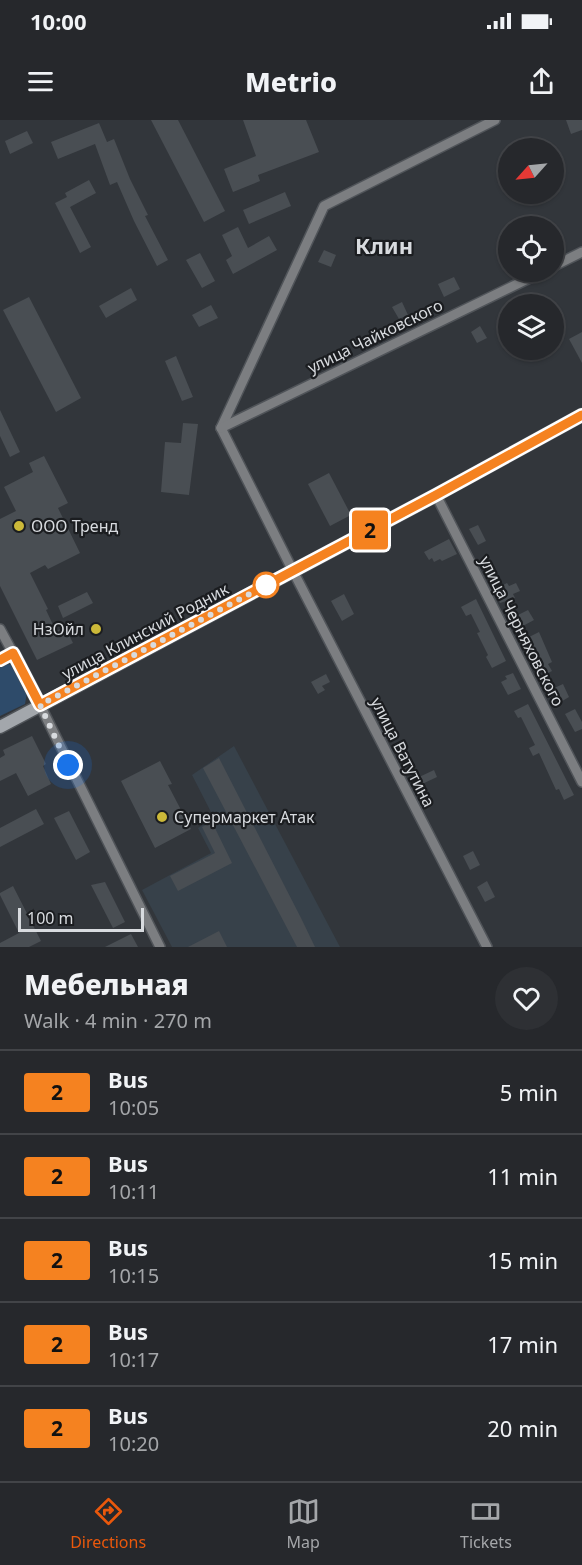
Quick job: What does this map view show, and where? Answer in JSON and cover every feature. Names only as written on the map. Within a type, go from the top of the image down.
[{"type":"main road","name":"улица Клинский Родник","points":[[0,727],[582,415]]},
{"type":"main road","points":[[0,660],[13,653],[40,705]]},
{"type":"street","points":[[221,428],[324,206],[495,120]]},
{"type":"street","points":[[564,261],[582,252]]},
{"type":"street","name":"улица Чайковского","points":[[221,428],[521,282]]},
{"type":"street","name":"улица Ватутина","points":[[221,428],[292,571],[487,947]]},
{"type":"street","name":"улица Черняховского","points":[[436,495],[582,782]]},
{"type":"street","points":[[0,629],[13,653]]},
{"type":"street","points":[[40,705],[160,947]]},
{"type":"shaded area","points":[[7,664],[14,665],[27,692],[25,704],[0,716],[0,667]]},
{"type":"shaded area","points":[[234,746],[340,947],[172,947],[142,890],[211,853],[198,828],[214,818],[192,775]]},
{"type":"building","points":[[151,120],[178,120],[225,211],[204,222]]},
{"type":"building","points":[[243,120],[306,120],[319,152],[258,175],[260,181],[233,192],[224,169],[256,156]]},
{"type":"building","points":[[566,120],[582,120],[582,130],[571,134]]},
{"type":"building","points":[[99,123],[107,142],[114,139],[148,215],[145,216],[168,260],[157,266],[117,182],[110,185],[95,144],[58,159],[51,142]]},
{"type":"building","points":[[27,131],[33,143],[10,154],[5,141]]},
{"type":"building","points":[[89,180],[96,193],[70,207],[91,247],[80,253],[55,203],[67,197],[65,193]]},
{"type":"building","points":[[285,192],[291,206],[249,224],[243,210]]},
{"type":"building","points":[[238,227],[248,248],[269,236],[277,250],[233,274],[226,260],[232,256],[222,235]]},
{"type":"building","points":[[324,250],[336,255],[331,267],[318,262]]},
{"type":"building","points":[[200,253],[215,281],[202,288],[186,260]]},
{"type":"building","points":[[454,277],[460,289],[444,297],[438,284]]},
{"type":"building","points":[[131,288],[137,300],[106,318],[99,306]]},
{"type":"building","points":[[29,297],[81,398],[56,412],[3,310]]},
{"type":"building","points":[[402,302],[408,315],[399,319],[392,307]]},
{"type":"building","points":[[211,305],[218,318],[199,327],[192,315]]},
{"type":"building","points":[[480,326],[487,338],[477,343],[471,332]]},
{"type":"building","points":[[582,332],[582,363],[569,339]]},
{"type":"building","points":[[176,356],[193,397],[182,401],[165,361]]},
{"type":"building","points":[[0,410],[20,452],[10,457],[0,436]]},
{"type":"building","points":[[183,423],[198,424],[189,495],[161,492],[165,442],[181,443]]},
{"type":"building","points":[[44,456],[68,503],[58,508],[80,553],[48,569],[45,565],[30,573],[56,631],[65,627],[73,643],[37,660],[0,586],[0,519],[16,511],[4,487],[33,472],[29,463]]},
{"type":"building","points":[[329,473],[351,515],[330,526],[308,484]]},
{"type":"building","points":[[478,525],[486,541],[478,545],[469,529]]},
{"type":"building","points":[[449,539],[457,554],[442,561],[440,559],[434,562],[432,558],[429,560],[424,552]]},
{"type":"building","points":[[507,583],[509,586],[516,583],[520,591],[513,594],[515,598],[500,603],[493,590]]},
{"type":"building","points":[[87,592],[93,603],[63,618],[58,606]]},
{"type":"building","points":[[344,594],[354,614],[342,621],[331,601]]},
{"type":"building","points":[[476,599],[506,661],[492,668],[477,633],[480,632],[471,614],[466,616],[461,607]]},
{"type":"building","points":[[528,610],[534,620],[521,627],[516,616]]},
{"type":"building","points":[[539,632],[552,662],[548,664],[552,671],[544,675],[528,645],[532,643],[529,637]]},
{"type":"building","points":[[513,673],[521,689],[508,695],[501,682],[507,679],[505,676]]},
{"type":"building","points":[[326,674],[330,682],[322,686],[325,690],[318,694],[311,682]]},
{"type":"building","points":[[563,684],[569,697],[559,703],[552,689]]},
{"type":"building","points":[[528,704],[574,795],[564,800],[559,789],[556,790],[539,753],[533,756],[529,748],[535,745],[521,717],[518,718],[514,711]]},
{"type":"building","points":[[575,709],[582,722],[582,729],[575,732],[565,714]]},
{"type":"building","points":[[32,736],[46,764],[43,766],[51,784],[28,796],[16,773],[0,781],[0,758],[5,755],[3,750]]},
{"type":"building","points":[[219,758],[315,947],[297,947],[203,768]]},
{"type":"building","name":"Супермаркет Атак","points":[[160,761],[172,784],[168,785],[191,829],[155,848],[121,781]]},
{"type":"building","points":[[434,770],[437,777],[420,785],[417,778]]},
{"type":"building","points":[[36,809],[44,824],[0,847],[0,828]]},
{"type":"building","points":[[69,811],[90,852],[76,860],[54,818]]},
{"type":"building","points":[[212,822],[232,863],[178,891],[170,876],[215,853],[202,827]]},
{"type":"building","points":[[473,851],[480,865],[470,870],[463,856]]},
{"type":"building","points":[[487,881],[495,897],[485,902],[477,887]]},
{"type":"building","points":[[105,882],[125,922],[113,928],[91,885]]},
{"type":"building","points":[[13,886],[41,941],[29,947],[0,947],[0,943],[19,933],[0,895]]},
{"type":"building","points":[[219,931],[227,947],[188,947]]},
{"type":"building","points":[[131,934],[138,947],[105,947]]},
{"type":"bus line","name":"2","points":[[0,660],[13,653],[40,705],[582,415]]},
{"type":"place","name":"ООО Тренд","points":[[19,526]]},
{"type":"place","name":"НзОйл","points":[[96,629]]},
{"type":"place","name":"Супермаркет Атак","points":[[162,817]]},
{"type":"district","name":"Клин","points":[[384,246]]},
{"type":"route","points":[[68,765],[40,705],[274,581],[266,585]]}]
